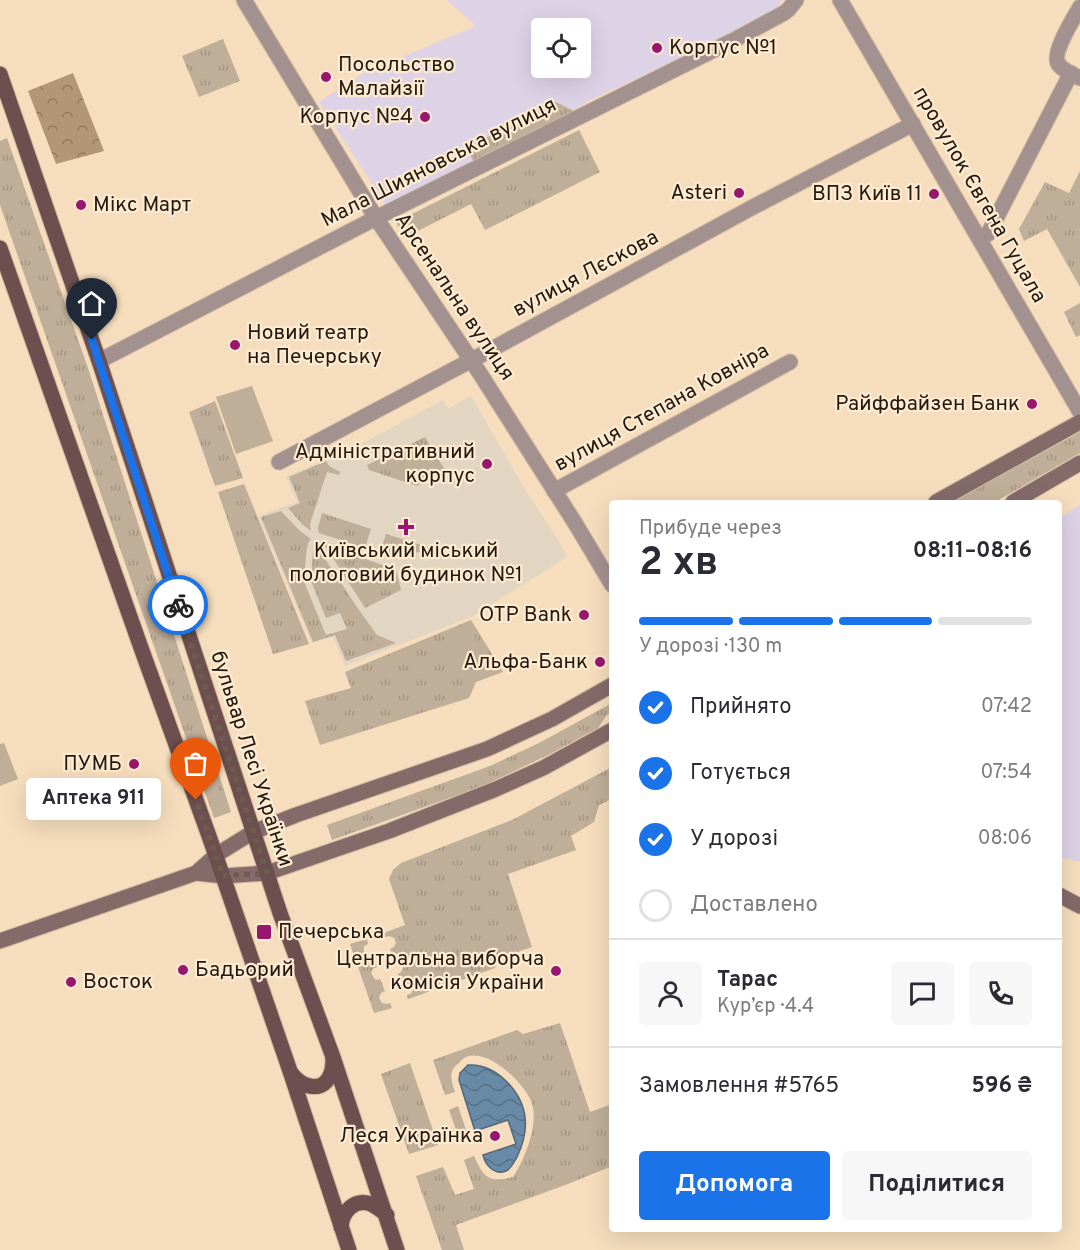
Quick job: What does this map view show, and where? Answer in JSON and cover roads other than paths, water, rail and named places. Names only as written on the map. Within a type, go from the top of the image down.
[{"type":"main road","name":"бульвар Лесі Українки","points":[[0,74],[4,98],[99,361],[253,832],[333,1057],[397,1250]]},
{"type":"main road","points":[[0,248],[216,855],[349,1250]]},
{"type":"main road","points":[[940,500],[1080,422]]},
{"type":"main road","points":[[1016,500],[1080,463]]},
{"type":"main road","points":[[0,941],[196,873],[216,855],[253,832],[486,749],[552,719],[609,687]]},
{"type":"main road","points":[[196,873],[223,876],[267,873],[389,831],[496,789],[543,768],[609,732]]},
{"type":"main road","points":[[1062,897],[1080,906]]},
{"type":"main road","points":[[290,1071],[298,1082],[304,1085],[321,1085],[332,1072],[333,1057]]},
{"type":"main road","points":[[341,1227],[345,1212],[357,1204],[374,1205],[387,1215]]},
{"type":"street","name":"Арсенальна вулиця","points":[[244,0],[376,218],[471,360],[575,522],[609,580]]},
{"type":"street","name":"Мала Шияновська вулиця","points":[[99,361],[376,218],[734,40],[784,14],[796,0]]},
{"type":"street","name":"провулок Євгена Гуцала","points":[[840,0],[1080,412]]},
{"type":"street","points":[[980,239],[988,234],[1075,76],[1060,67],[1056,58],[1080,7]]},
{"type":"street","name":"вулиця Лєскова","points":[[279,462],[913,124]]},
{"type":"street","name":"вулиця Степана Ковніра","points":[[554,491],[790,363]]},
{"type":"water","points":[[468,1065],[485,1067],[500,1076],[516,1092],[521,1101],[525,1119],[524,1137],[517,1157],[506,1171],[494,1171],[483,1155],[516,1144],[508,1120],[475,1131],[459,1080],[460,1073]]},
{"type":"place","name":"Корпус №1","points":[[657,48]]},
{"type":"place","name":"Посольство Малайзії","points":[[326,77]]},
{"type":"place","name":"Корпус №4","points":[[425,117]]},
{"type":"place","name":"Asteri","points":[[739,193]]},
{"type":"place","name":"ВПЗ Київ 11","points":[[934,194]]},
{"type":"place","name":"Мікс Март","points":[[81,205]]},
{"type":"place","name":"Новий театр на Печерську","points":[[235,345]]},
{"type":"place","name":"Райффайзен Банк","points":[[1032,404]]},
{"type":"place","name":"Адміністративний корпус","points":[[487,464]]},
{"type":"place","name":"Київський міський пологовий будинок №1","points":[[406,527]]},
{"type":"place","name":"OTP Bank","points":[[584,615]]},
{"type":"place","name":"Альфа-Банк","points":[[600,662]]},
{"type":"place","name":"ПУМБ","points":[[134,764]]},
{"type":"place","name":"Аптека 911","points":[[196,800]]},
{"type":"place","name":"Печерська","points":[[264,932]]},
{"type":"place","name":"Бадьорий","points":[[183,970]]},
{"type":"place","name":"Центральна виборча комісія України","points":[[556,971]]},
{"type":"place","name":"Восток","points":[[71,982]]},
{"type":"place","name":"Леся Українка","points":[[495,1136]]}]
